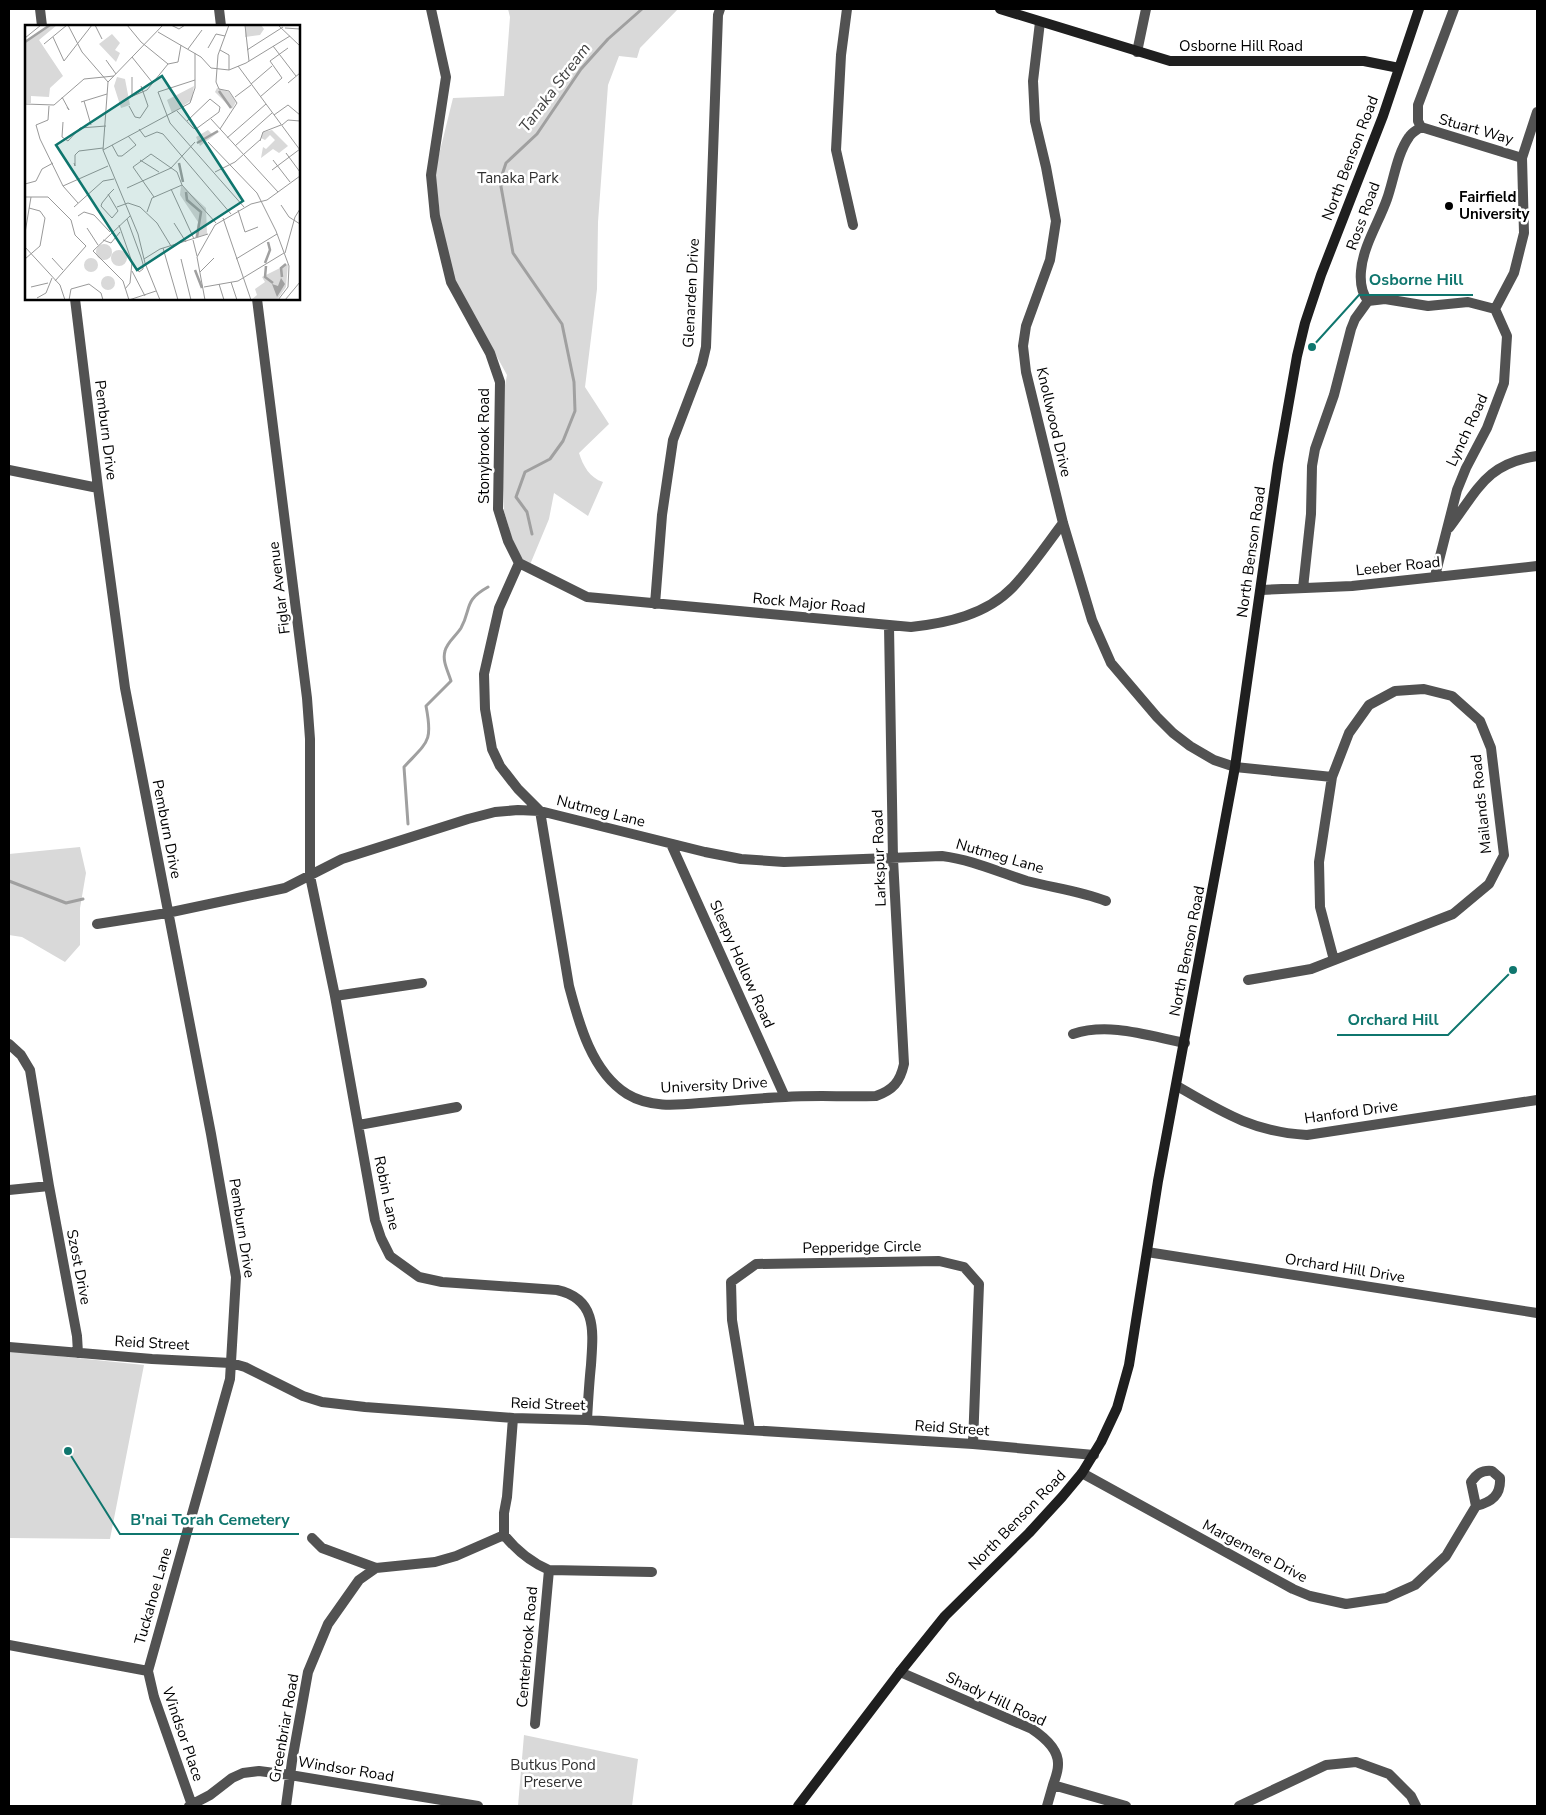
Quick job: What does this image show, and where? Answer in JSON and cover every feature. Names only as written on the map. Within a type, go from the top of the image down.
[{"type":"main road","name":"Osborne Hill Road","points":[[1000,9],[1170,61],[1364,61],[1399,68]]},
{"type":"main road","name":"North Benson Road","points":[[798,1806],[945,1616],[1029,1533],[1082,1473],[1112,1422],[1121,1396],[1148,1252],[1158,1181],[1235,767],[1278,464],[1297,356],[1305,323],[1321,275],[1383,116],[1419,9]]},
{"type":"street","points":[[40,9],[42,25]]},
{"type":"street","points":[[219,9],[221,25]]},
{"type":"street","name":"Stonybrook Road","points":[[431,9],[446,77],[431,175],[435,216],[451,282],[490,353],[500,382],[498,509],[508,541],[519,563]]},
{"type":"street","name":"Glenarden Drive","points":[[655,604],[662,516],[673,440],[702,364],[706,347],[718,15],[720,9]]},
{"type":"street","points":[[847,9],[841,55],[836,150],[853,225]]},
{"type":"street","points":[[1136,52],[1146,9]]},
{"type":"street","points":[[1421,127],[1418,122],[1418,105],[1454,9]]},
{"type":"street","name":"Knollwood Drive","points":[[1040,22],[1033,81],[1035,121],[1056,221],[1050,260],[1031,308],[1023,346],[1026,372],[1063,523],[1092,620],[1111,663],[1157,717],[1174,733],[1190,746],[1214,760],[1235,767]]},
{"type":"street","points":[[1303,588],[1310,514],[1312,466],[1315,449],[1334,395],[1354,319],[1368,300],[1385,300],[1428,306],[1468,302],[1495,308],[1514,273],[1524,232],[1522,158],[1537,112]]},
{"type":"street","name":"Stuart Way","points":[[1421,127],[1522,158]]},
{"type":"street","name":"Ross Road","points":[[1368,300],[1364,295],[1360,279],[1363,260],[1387,198],[1402,152],[1410,135],[1421,127]]},
{"type":"street","name":"Pemburn Drive","points":[[75,300],[125,688],[234,1258],[236,1277],[231,1363]]},
{"type":"street","name":"Figlar Avenue","points":[[257,300],[308,698],[310,739],[310,876]]},
{"type":"street","name":"Lynch Road","points":[[1435,576],[1457,490],[1487,428],[1504,383],[1507,336],[1495,308]]},
{"type":"street","name":"Lynch Road","points":[[1447,530],[1476,490],[1496,470],[1509,463],[1537,456]]},
{"type":"street","points":[[9,470],[98,488]]},
{"type":"street","name":"Rock Major Road","points":[[519,563],[587,597],[910,627],[949,621],[989,606],[1013,587],[1063,523]]},
{"type":"street","points":[[519,563],[499,608],[484,674],[485,709],[492,749],[500,766],[518,790],[540,811]]},
{"type":"street","name":"Leeber Road","points":[[1261,590],[1352,586],[1537,566]]},
{"type":"street","name":"Larkspur Road","points":[[888,626],[893,859],[904,1064],[899,1080],[894,1086]]},
{"type":"street","name":"Mailands Road","points":[[1248,980],[1311,969],[1453,914],[1489,884],[1504,855],[1491,748],[1480,721],[1452,696],[1424,689],[1395,692],[1369,705],[1349,732],[1332,777],[1319,862],[1320,907],[1334,960]]},
{"type":"street","points":[[1235,767],[1332,777]]},
{"type":"street","name":"Nutmeg Lane","points":[[97,924],[168,913],[285,888],[342,858],[468,819],[495,812],[518,810],[540,811],[671,844],[740,858],[784,862],[942,856],[960,858],[1027,880],[1089,894],[1106,901]]},
{"type":"street","name":"University Drive","points":[[540,811],[569,986],[584,1034],[595,1058],[611,1079],[628,1094],[644,1101],[670,1105],[785,1097],[876,1096],[886,1093],[894,1086]]},
{"type":"street","name":"Sleepy Hollow Road","points":[[671,844],[785,1097]]},
{"type":"street","name":"Robin Lane","points":[[310,876],[335,996],[375,1220],[385,1249],[396,1262],[431,1281],[564,1291],[580,1302],[587,1310],[593,1329],[587,1420]]},
{"type":"street","points":[[335,996],[422,983]]},
{"type":"street","points":[[1072,1034],[1083,1031],[1109,1030],[1131,1032],[1185,1043]]},
{"type":"street","name":"Szost Drive","points":[[9,1044],[21,1054],[30,1070],[77,1336],[78,1353]]},
{"type":"street","name":"Hanford Drive","points":[[1177,1086],[1232,1117],[1250,1124],[1285,1134],[1307,1135],[1537,1100]]},
{"type":"street","points":[[359,1125],[457,1107]]},
{"type":"street","points":[[9,1190],[49,1186]]},
{"type":"street","name":"Orchard Hill Drive","points":[[1148,1252],[1537,1313]]},
{"type":"street","name":"Pepperidge Circle","points":[[750,1430],[732,1320],[731,1282],[756,1264],[939,1261],[964,1267],[979,1284],[973,1444]]},
{"type":"street","name":"Reid Street","points":[[9,1347],[231,1363],[245,1367],[303,1396],[322,1402],[365,1407],[513,1418],[587,1420],[973,1444],[1094,1455]]},
{"type":"street","name":"Tuckahoe Lane","points":[[148,1671],[230,1379],[231,1363]]},
{"type":"street","points":[[312,1538],[322,1548],[376,1568],[435,1562],[456,1556],[504,1535],[504,1513],[513,1418]]},
{"type":"street","name":"Margemere Drive","points":[[1082,1473],[1293,1589],[1310,1596],[1346,1604],[1386,1598],[1415,1585],[1446,1556],[1476,1506]]},
{"type":"street","name":"Centerbrook Road","points":[[504,1535],[516,1550],[526,1558],[548,1570],[535,1724]]},
{"type":"street","name":"Greenbriar Road","points":[[286,1806],[308,1672],[328,1624],[359,1580],[376,1568]]},
{"type":"street","points":[[548,1570],[652,1572]]},
{"type":"street","points":[[9,1645],[148,1671]]},
{"type":"street","name":"Windsor Place","points":[[148,1671],[154,1697],[190,1806]]},
{"type":"street","name":"Shady Hill Road","points":[[900,1672],[1042,1735],[1058,1758],[1059,1764],[1047,1806]]},
{"type":"street","points":[[1239,1806],[1326,1765],[1356,1762],[1389,1774],[1411,1796],[1416,1806]]},
{"type":"street","name":"Windsor Road","points":[[190,1806],[210,1796],[232,1778],[243,1773],[259,1771],[442,1803],[478,1806]]},
{"type":"street","points":[[1053,1785],[1126,1806]]},
{"type":"green space","name":"Tanaka Park","points":[[508,9],[678,9],[640,48],[637,58],[619,56],[608,85],[598,222],[597,289],[585,387],[609,424],[579,453],[588,471],[594,478],[603,482],[588,516],[554,493],[549,519],[529,567],[518,559],[504,511],[501,442],[503,396],[507,375],[453,277],[440,216],[435,171],[453,98],[504,96],[510,17]]},
{"type":"green space","points":[[80,847],[86,873],[80,908],[80,945],[65,962],[22,937],[9,935],[9,854]]},
{"type":"green space","points":[[9,1351],[144,1365],[110,1539],[9,1538]]},
{"type":"green space","name":"Butkus Pond Preserve","points":[[524,1735],[638,1759],[632,1806],[518,1806]]},
{"type":"waterway","name":"Tanaka Stream","points":[[532,534],[527,512],[516,497],[525,472],[550,459],[563,441],[575,411],[574,382],[562,324],[513,253],[500,181],[506,163],[537,134],[581,69],[608,39],[642,9]]},
{"type":"waterway","name":"Tanaka Stream","points":[[408,824],[404,767],[419,752],[427,740],[429,727],[426,706],[451,681],[445,662],[446,648],[461,628],[471,601],[488,587]]},
{"type":"waterway","points":[[9,881],[66,903],[83,899]]},
{"type":"place","name":"Fairfield University","points":[[1449,206]]},
{"type":"place","name":"Osborne Hill","points":[[1312,347]]},
{"type":"place","name":"Orchard Hill","points":[[1513,970]]},
{"type":"place","name":"B'nai Torah Cemetery","points":[[68,1451]]}]
